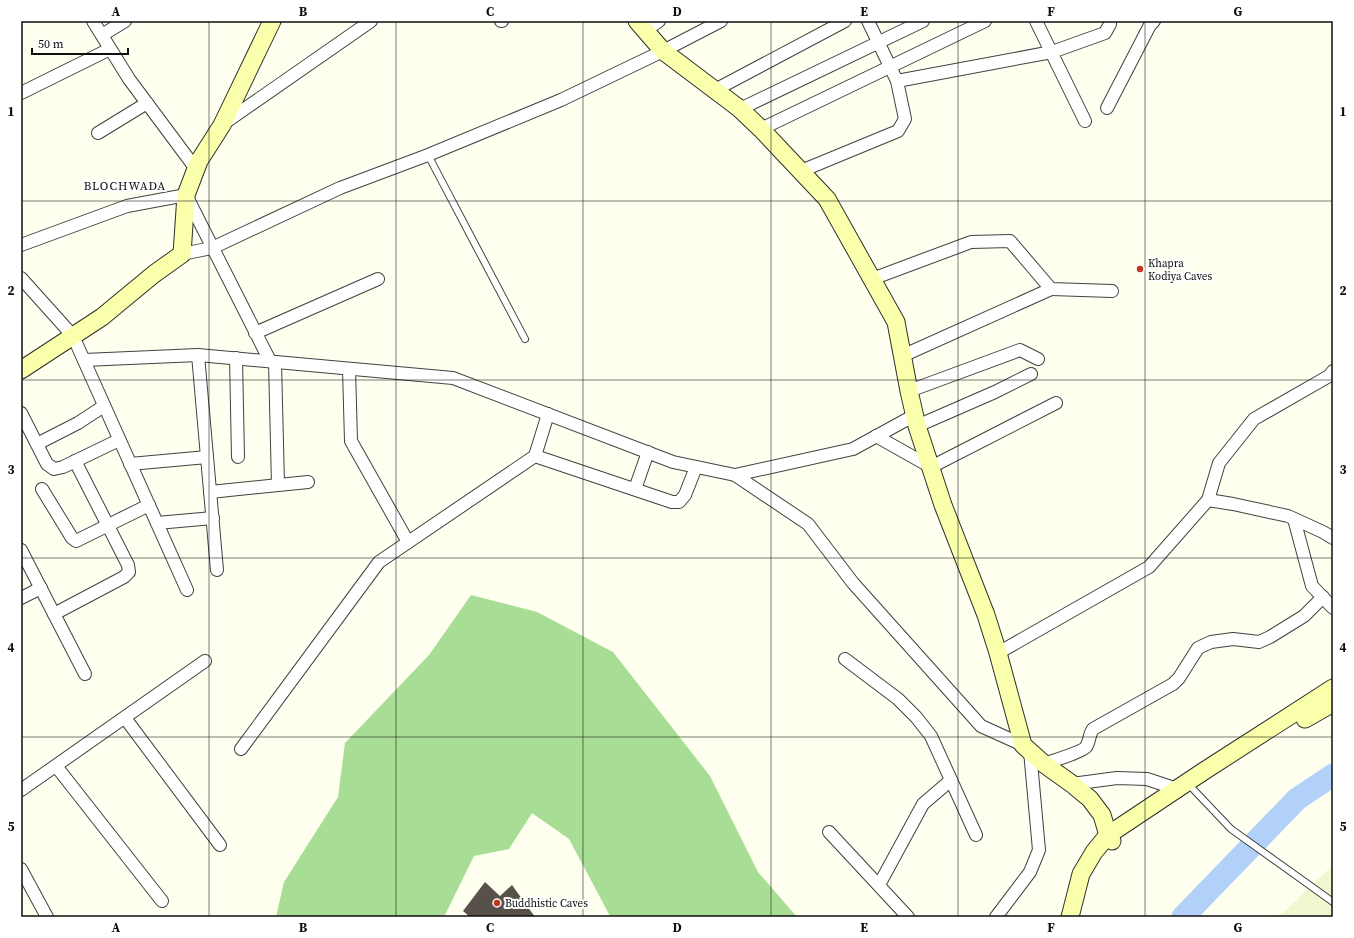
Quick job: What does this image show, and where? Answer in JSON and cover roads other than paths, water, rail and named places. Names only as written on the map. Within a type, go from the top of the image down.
[{"type":"street","points":[[93,21],[129,79],[196,169]]},
{"type":"street","points":[[102,35],[124,21]]},
{"type":"street","points":[[182,254],[186,195],[199,161],[222,125],[272,21]]},
{"type":"street","points":[[222,125],[371,21]]},
{"type":"street","points":[[21,370],[102,317],[154,274],[182,254],[212,248],[340,188],[428,155],[561,100],[663,51],[721,21]]},
{"type":"street","points":[[716,90],[845,21]]},
{"type":"street","points":[[801,171],[898,131],[905,119],[898,81],[868,21]]},
{"type":"street","points":[[740,109],[923,21]]},
{"type":"street","points":[[762,129],[985,21]]},
{"type":"street","points":[[1036,21],[1085,121]]},
{"type":"street","points":[[898,81],[1052,52],[1105,33],[1110,21]]},
{"type":"street","points":[[1107,108],[1150,25],[1154,21]]},
{"type":"street","points":[[647,24],[663,51],[740,109],[762,129],[826,199],[896,322],[916,420],[943,505],[986,615],[1026,748],[1040,850],[1030,872],[996,917]]},
{"type":"street","points":[[21,93],[110,49]]},
{"type":"street","points":[[98,133],[147,103]]},
{"type":"street","points":[[186,195],[255,333],[272,362],[278,485]]},
{"type":"street","points":[[21,245],[127,206],[186,195]]},
{"type":"street","points":[[872,280],[971,242],[1010,241],[1051,289]]},
{"type":"street","points":[[21,278],[73,336],[187,590]]},
{"type":"street","points":[[255,333],[378,279]]},
{"type":"street","points":[[902,356],[1051,289],[1112,290]]},
{"type":"street","points":[[909,391],[1020,350],[1038,359]]},
{"type":"street","points":[[84,360],[198,355],[453,378],[673,462],[735,475],[808,524],[853,583],[981,726],[1026,748],[1044,764],[1090,799],[1102,815],[1110,838],[1093,867],[1078,907],[1076,917]]},
{"type":"street","points":[[198,355],[217,570]]},
{"type":"street","points":[[236,358],[238,457]]},
{"type":"street","points":[[349,369],[351,441],[408,542]]},
{"type":"street","points":[[998,653],[1149,567],[1208,500],[1219,463],[1254,419],[1329,376],[1333,371]]},
{"type":"street","points":[[735,475],[853,449],[876,436],[995,392],[1031,374]]},
{"type":"street","points":[[931,467],[1056,403]]},
{"type":"street","points":[[37,444],[78,423],[104,406]]},
{"type":"street","points":[[21,413],[47,464],[54,469],[63,467],[119,440]]},
{"type":"street","points":[[241,749],[378,562],[535,456],[548,414]]},
{"type":"street","points":[[876,436],[931,467]]},
{"type":"street","points":[[635,489],[648,452]]},
{"type":"street","points":[[535,456],[672,502],[679,502],[685,495],[696,467]]},
{"type":"street","points":[[130,464],[207,457]]},
{"type":"street","points":[[54,614],[124,577],[130,572],[128,565],[75,461]]},
{"type":"street","points":[[210,492],[308,482]]},
{"type":"street","points":[[42,489],[72,538],[76,541],[149,505]]},
{"type":"street","points":[[1208,500],[1288,516],[1333,538]]},
{"type":"street","points":[[157,523],[213,518]]},
{"type":"street","points":[[1294,519],[1310,580],[1316,591],[1333,608]]},
{"type":"street","points":[[21,550],[85,674]]},
{"type":"street","points":[[21,598],[41,588]]},
{"type":"street","points":[[1044,764],[1083,749],[1094,729],[1173,684],[1179,678],[1198,648],[1211,642],[1233,639],[1259,642],[1304,616],[1323,597]]},
{"type":"street","points":[[845,659],[898,699],[916,716],[931,736],[976,835]]},
{"type":"street","points":[[21,790],[205,661]]},
{"type":"street","points":[[1185,789],[1204,770],[1333,688]]},
{"type":"street","points":[[1070,917],[1081,874],[1094,852],[1110,838],[1185,789],[1333,703]]},
{"type":"street","points":[[125,718],[220,845]]},
{"type":"street","points":[[56,766],[162,901]]},
{"type":"street","points":[[1072,784],[1117,778],[1147,779],[1185,789]]},
{"type":"street","points":[[879,885],[923,804],[951,780]]},
{"type":"street","points":[[830,832],[908,917]]},
{"type":"street","points":[[21,869],[47,917]]},
{"type":"lane","points":[[428,155],[525,339]]},
{"type":"lane","points":[[1185,789],[1231,829],[1333,902]]},
{"type":"waterway","points":[[1183,917],[1297,799],[1333,775]]},
{"type":"place","name":"Khapra Kodiya Caves","points":[[1140,269]]},
{"type":"place","name":"Buddhistic Caves","points":[[497,903]]},
{"type":"district","name":"BLOCHWADA","points":[[125,186]]}]
